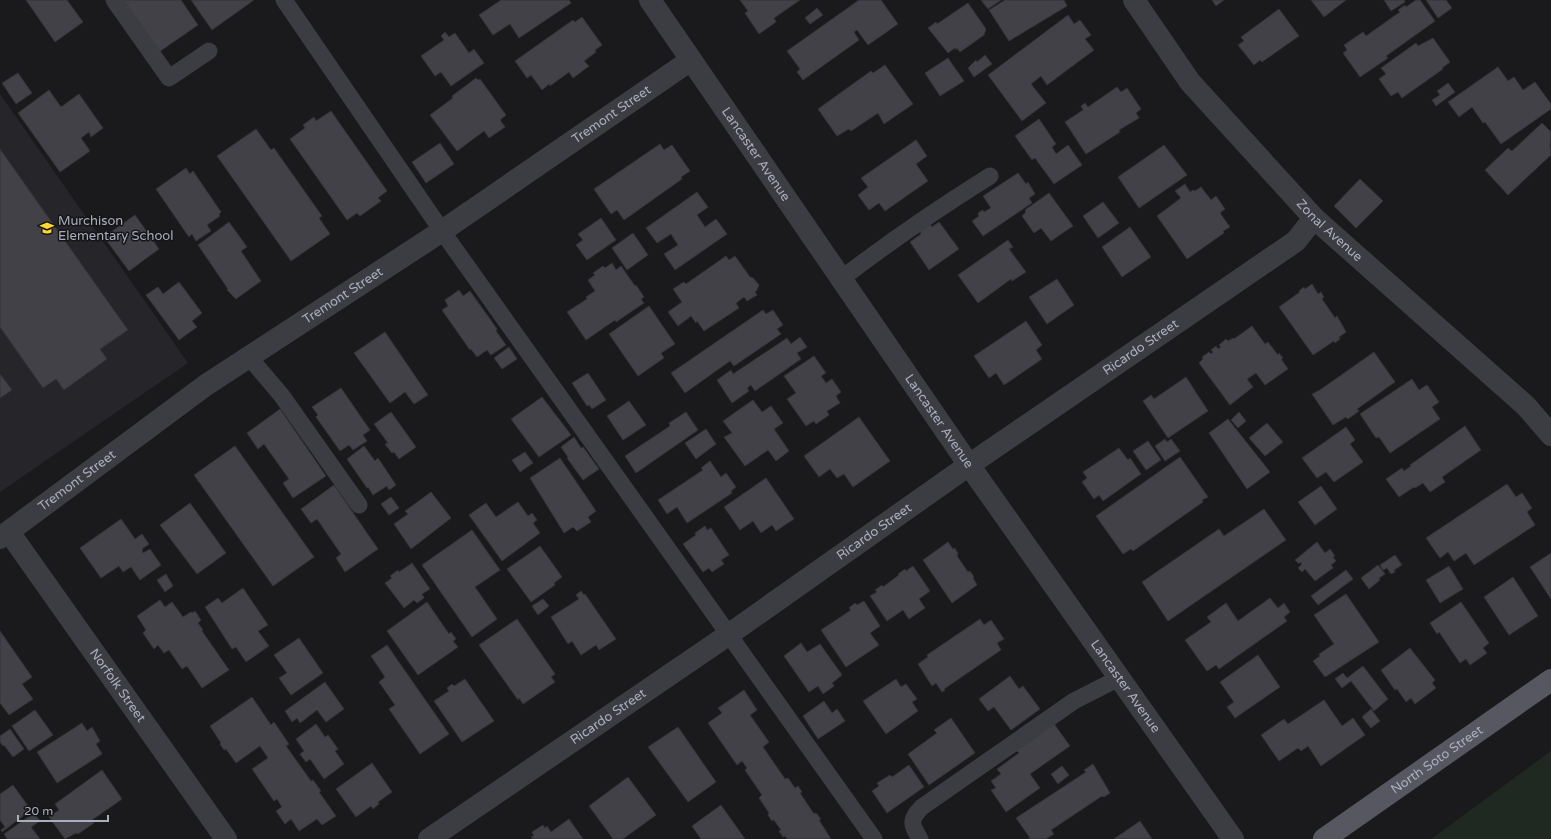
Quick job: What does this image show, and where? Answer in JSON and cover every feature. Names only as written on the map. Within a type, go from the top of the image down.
[{"type":"main road","name":"North Soto Street","points":[[1324,839],[1551,680]]},
{"type":"street","name":"Lancaster Avenue","points":[[650,0],[969,466],[1233,839]]},
{"type":"street","name":"Zonal Avenue","points":[[1134,0],[1190,82],[1314,218],[1526,406],[1551,435]]},
{"type":"street","name":"Tremont Street","points":[[4,535],[206,385],[442,231],[691,60]]},
{"type":"street","name":"Ricardo Street","points":[[429,839],[728,635],[969,466],[1296,241],[1314,218]]},
{"type":"street","name":"Norfolk Street","points":[[4,535],[226,839]]},
{"type":"lane","points":[[114,0],[169,78],[209,51]]},
{"type":"lane","points":[[284,0],[442,231],[874,839]]},
{"type":"lane","points":[[840,279],[895,238],[990,176]]},
{"type":"lane","points":[[249,357],[282,396],[359,505]]},
{"type":"lane","points":[[920,839],[912,826],[913,816],[922,807],[1074,701],[1119,678]]},
{"type":"shaded area","name":"Murchison Elementary School","points":[[0,94],[188,363],[0,492]]},
{"type":"shaded area","points":[[1551,751],[1551,839],[1431,839]]},
{"type":"building","points":[[26,0],[67,0],[83,22],[55,42]]},
{"type":"building","points":[[118,0],[181,0],[198,25],[159,52]]},
{"type":"building","points":[[191,0],[254,0],[212,30]]},
{"type":"building","points":[[501,0],[569,0],[571,3],[519,38],[510,24],[493,35],[479,15]]},
{"type":"building","points":[[740,0],[800,0],[774,18],[776,22],[759,34],[745,13],[748,11]]},
{"type":"building","points":[[859,0],[881,0],[898,24],[868,45],[857,30],[854,32],[859,40],[803,80],[797,72],[800,69],[787,51]]},
{"type":"building","points":[[981,0],[1001,0],[988,9]]},
{"type":"building","points":[[1005,0],[1064,0],[1067,6],[1009,41],[989,10]]},
{"type":"building","points":[[1212,0],[1224,0],[1216,6]]},
{"type":"building","points":[[1311,0],[1346,0],[1324,17]]},
{"type":"building","points":[[1384,0],[1404,0],[1405,2],[1391,11]]},
{"type":"building","points":[[1416,0],[1420,0],[1435,21],[1386,56],[1388,58],[1360,77],[1343,53],[1347,50],[1344,45],[1363,32],[1366,36],[1400,12],[1398,10],[1405,5],[1406,7]]},
{"type":"building","points":[[1426,0],[1446,0],[1452,8],[1438,18]]},
{"type":"building","points":[[968,3],[986,29],[984,35],[960,52],[957,48],[956,50],[955,48],[948,53],[928,28],[936,22],[937,24]]},
{"type":"building","points":[[817,8],[823,15],[810,24],[805,18]]},
{"type":"building","points":[[1279,9],[1299,36],[1262,62],[1260,60],[1254,65],[1238,45],[1244,41],[1241,37]]},
{"type":"building","points":[[1068,15],[1074,24],[1080,20],[1091,35],[1085,39],[1094,50],[1047,85],[1041,76],[1031,84],[1046,103],[1022,121],[988,75]]},
{"type":"building","points":[[582,17],[602,45],[595,50],[596,52],[584,61],[589,66],[573,78],[569,72],[542,90],[531,75],[527,78],[515,61],[573,20],[575,22]]},
{"type":"building","points":[[445,32],[449,37],[455,33],[469,53],[474,49],[484,63],[451,86],[441,72],[435,76],[421,56],[444,40],[441,36]]},
{"type":"building","points":[[1433,38],[1450,62],[1442,68],[1443,69],[1402,98],[1398,92],[1391,96],[1379,79],[1386,74],[1381,68],[1416,43],[1418,46]]},
{"type":"building","points":[[985,55],[992,64],[974,77],[968,68],[976,60],[977,62]]},
{"type":"building","points":[[948,58],[964,81],[940,96],[925,73]]},
{"type":"building","points":[[885,65],[913,104],[884,124],[878,113],[851,131],[849,129],[837,136],[818,109],[871,71],[873,73]]},
{"type":"building","points":[[1498,67],[1508,81],[1514,77],[1523,90],[1535,82],[1551,104],[1551,109],[1501,144],[1485,122],[1483,123],[1472,107],[1459,117],[1448,102]]},
{"type":"building","points":[[18,73],[32,93],[16,104],[2,83]]},
{"type":"building","points":[[476,78],[478,80],[480,79],[506,115],[500,120],[505,127],[489,138],[484,131],[457,151],[430,115]]},
{"type":"building","points":[[1448,83],[1455,92],[1436,106],[1432,100],[1440,95],[1437,91]]},
{"type":"building","points":[[1117,87],[1121,92],[1127,88],[1141,109],[1136,113],[1139,118],[1119,130],[1120,132],[1086,154],[1065,122],[1083,110],[1081,106],[1085,103],[1088,107]]},
{"type":"building","points":[[49,90],[61,107],[79,94],[103,128],[91,137],[89,132],[81,138],[90,151],[60,172],[18,113]]},
{"type":"building","points":[[331,111],[387,191],[378,198],[381,201],[360,216],[357,213],[347,220],[290,139],[305,128],[303,125],[314,117],[316,121]]},
{"type":"building","points":[[1039,119],[1056,144],[1052,147],[1056,154],[1068,145],[1082,165],[1054,184],[1035,158],[1032,160],[1015,136]]},
{"type":"building","points":[[1542,123],[1551,132],[1551,155],[1508,195],[1485,170],[1508,148],[1512,151]]},
{"type":"building","points":[[256,129],[271,150],[274,148],[322,216],[319,218],[330,234],[291,261],[217,156]]},
{"type":"building","points":[[916,140],[927,156],[916,164],[928,181],[885,211],[879,203],[869,210],[858,195],[868,187],[861,178]]},
{"type":"building","points":[[440,143],[454,164],[426,183],[412,162]]},
{"type":"building","points":[[660,144],[664,150],[672,145],[690,171],[681,177],[682,179],[624,220],[617,210],[611,214],[594,189]]},
{"type":"building","points":[[1164,145],[1187,175],[1139,208],[1118,177]]},
{"type":"building","points":[[0,149],[128,330],[100,349],[107,359],[64,390],[56,379],[43,388],[0,327]]},
{"type":"building","points":[[186,168],[190,174],[193,171],[221,212],[219,214],[220,216],[207,225],[211,231],[196,241],[192,234],[189,237],[156,189]]},
{"type":"building","points":[[1018,173],[1026,184],[1028,182],[1035,194],[1029,198],[1032,203],[983,236],[972,221],[979,216],[978,213],[983,210],[984,212],[991,208],[983,196]]},
{"type":"building","points":[[1360,179],[1383,201],[1356,228],[1334,206]]},
{"type":"building","points":[[1185,184],[1190,192],[1201,187],[1211,200],[1216,196],[1225,209],[1220,213],[1230,227],[1223,231],[1224,233],[1187,259],[1157,216],[1181,198],[1175,191]]},
{"type":"building","points":[[697,192],[708,207],[697,215],[705,227],[716,219],[727,234],[675,270],[664,254],[678,245],[671,234],[657,243],[646,228]]},
{"type":"building","points":[[1049,193],[1073,226],[1051,241],[1041,228],[1034,233],[1022,216],[1026,212],[1025,210]]},
{"type":"building","points":[[1103,202],[1119,223],[1098,238],[1083,216]]},
{"type":"building","points":[[135,215],[159,249],[129,271],[104,237]]},
{"type":"building","points":[[601,218],[616,240],[587,260],[576,245],[583,240],[578,234]]},
{"type":"building","points":[[229,222],[247,247],[241,251],[261,281],[236,299],[227,290],[228,289],[198,245]]},
{"type":"building","points":[[939,222],[959,249],[929,270],[910,242],[921,234],[920,231],[930,224],[932,227]]},
{"type":"building","points":[[1130,227],[1151,257],[1122,277],[1102,247]]},
{"type":"building","points":[[633,233],[648,255],[627,270],[612,248]]},
{"type":"building","points":[[1008,240],[1013,247],[1009,249],[1026,272],[1012,281],[1011,279],[978,303],[958,275]]},
{"type":"building","points":[[726,256],[729,260],[735,256],[750,277],[753,278],[759,285],[755,292],[757,295],[747,301],[744,297],[736,303],[739,308],[704,331],[697,321],[696,323],[691,316],[678,326],[668,312],[682,302],[673,289],[684,282],[686,284]]},
{"type":"building","points":[[612,263],[616,270],[621,266],[644,297],[641,299],[644,303],[616,322],[615,320],[586,340],[567,312],[587,299],[586,297],[595,291],[588,280],[595,275],[593,273],[603,266],[605,268]]},
{"type":"building","points":[[1057,279],[1074,305],[1047,324],[1029,297]]},
{"type":"building","points":[[179,282],[202,313],[192,321],[197,327],[179,340],[146,295],[158,287],[163,294]]},
{"type":"building","points":[[1312,284],[1318,294],[1321,292],[1324,297],[1322,299],[1335,318],[1337,316],[1346,332],[1339,337],[1340,339],[1335,343],[1334,341],[1313,355],[1279,307],[1300,292],[1299,291],[1304,287],[1305,289]]},
{"type":"building","points":[[459,290],[463,296],[470,291],[497,329],[496,331],[506,345],[491,355],[487,350],[477,357],[471,349],[470,350],[442,310],[448,306],[445,300]]},
{"type":"building","points":[[649,306],[675,344],[661,353],[664,358],[638,376],[609,334]]},
{"type":"building","points":[[763,310],[766,314],[773,310],[783,325],[777,329],[781,334],[734,366],[730,361],[685,393],[671,373]]},
{"type":"building","points":[[1026,321],[1042,345],[1036,350],[1042,359],[1004,385],[996,373],[989,378],[974,356]]},
{"type":"building","points":[[1252,326],[1265,344],[1268,342],[1278,355],[1279,353],[1288,369],[1265,385],[1256,373],[1247,379],[1253,387],[1230,405],[1199,363],[1203,359],[1202,357],[1209,352],[1211,354],[1213,352],[1211,350],[1216,346],[1218,349],[1221,347],[1219,345],[1226,339],[1228,341],[1233,338],[1234,339]]},
{"type":"building","points":[[385,332],[428,395],[414,404],[405,392],[390,403],[354,353]]},
{"type":"building","points":[[800,337],[807,347],[797,353],[801,359],[755,391],[751,385],[747,388],[749,391],[732,403],[717,380],[731,370],[733,374],[787,338],[791,344]]},
{"type":"building","points":[[509,347],[517,359],[502,369],[494,358]]},
{"type":"building","points":[[1374,352],[1395,382],[1357,409],[1359,411],[1348,419],[1346,417],[1333,425],[1312,394]]},
{"type":"building","points":[[814,356],[826,373],[821,376],[826,383],[832,379],[841,392],[836,396],[840,403],[827,411],[829,415],[816,424],[814,421],[806,426],[787,399],[796,393],[784,376]]},
{"type":"building","points":[[588,373],[606,400],[592,409],[589,405],[587,406],[572,383]]},
{"type":"building","points":[[0,374],[12,390],[0,398]]},
{"type":"building","points":[[1186,377],[1208,411],[1168,438],[1143,401],[1151,395],[1154,399]]},
{"type":"building","points":[[1412,379],[1419,390],[1427,385],[1439,402],[1432,407],[1440,419],[1390,453],[1379,437],[1376,438],[1360,414]]},
{"type":"building","points":[[341,388],[370,430],[363,435],[367,441],[353,450],[349,445],[340,451],[316,417],[318,415],[312,407]]},
{"type":"building","points":[[542,397],[571,435],[539,457],[511,419]]},
{"type":"building","points":[[753,400],[762,412],[771,406],[783,423],[774,429],[789,451],[776,461],[768,450],[745,466],[724,437],[732,433],[723,421]]},
{"type":"building","points":[[629,401],[646,425],[623,440],[607,416]]},
{"type":"building","points":[[280,409],[326,476],[293,498],[283,483],[289,479],[264,444],[258,449],[247,433]]},
{"type":"building","points":[[391,412],[416,447],[399,459],[385,444],[388,443],[374,424]]},
{"type":"building","points":[[686,412],[698,430],[636,473],[625,456],[670,426],[669,423]]},
{"type":"building","points":[[1239,412],[1246,421],[1238,428],[1231,420]]},
{"type":"building","points":[[859,417],[890,461],[853,487],[844,474],[837,478],[830,469],[819,477],[804,456]]},
{"type":"building","points":[[1228,419],[1270,472],[1247,489],[1209,433]]},
{"type":"building","points":[[1267,423],[1283,442],[1265,456],[1249,438]]},
{"type":"building","points":[[1465,426],[1481,450],[1442,477],[1445,482],[1430,492],[1423,483],[1399,497],[1386,479],[1402,468],[1404,471],[1411,466],[1410,465]]},
{"type":"building","points":[[1346,427],[1355,440],[1350,444],[1363,462],[1334,482],[1326,472],[1317,478],[1302,458]]},
{"type":"building","points":[[706,429],[716,444],[696,459],[685,443]]},
{"type":"building","points":[[574,437],[581,448],[583,447],[599,469],[583,480],[561,447]]},
{"type":"building","points":[[1165,439],[1167,442],[1171,439],[1180,451],[1165,461],[1155,446]]},
{"type":"building","points":[[1148,441],[1161,460],[1146,470],[1133,451]]},
{"type":"building","points":[[235,446],[314,557],[273,586],[194,475]]},
{"type":"building","points":[[364,446],[375,461],[378,458],[396,485],[389,490],[387,486],[373,495],[347,459]]},
{"type":"building","points":[[1119,448],[1128,460],[1130,458],[1141,474],[1103,501],[1099,495],[1094,499],[1082,482],[1087,478],[1083,472]]},
{"type":"building","points":[[525,452],[533,463],[520,472],[512,460]]},
{"type":"building","points":[[1180,457],[1208,497],[1133,551],[1131,549],[1123,554],[1096,516]]},
{"type":"building","points":[[560,458],[596,511],[588,517],[591,522],[577,531],[573,527],[564,533],[530,478]]},
{"type":"building","points":[[710,461],[721,477],[726,473],[736,487],[731,491],[732,493],[687,523],[677,507],[667,514],[658,500],[703,470],[701,468]]},
{"type":"building","points":[[766,478],[794,519],[776,531],[772,525],[761,533],[753,521],[740,530],[724,507]]},
{"type":"building","points":[[1507,484],[1516,497],[1522,493],[1532,508],[1527,512],[1535,525],[1474,565],[1466,553],[1454,561],[1448,552],[1440,558],[1426,538]]},
{"type":"building","points":[[334,485],[378,549],[345,572],[336,558],[341,554],[317,519],[311,523],[301,509]]},
{"type":"building","points":[[1321,486],[1337,509],[1315,525],[1298,502]]},
{"type":"building","points":[[431,492],[451,518],[411,549],[394,524],[408,514],[405,511]]},
{"type":"building","points":[[391,497],[399,508],[389,515],[381,504]]},
{"type":"building","points":[[518,502],[528,516],[532,513],[537,520],[533,523],[540,533],[502,561],[469,515],[486,503],[496,517]]},
{"type":"building","points":[[190,503],[226,553],[197,574],[160,525]]},
{"type":"building","points":[[1264,509],[1286,540],[1168,621],[1142,582],[1219,529],[1224,536]]},
{"type":"building","points":[[121,519],[135,539],[142,534],[149,544],[142,549],[143,553],[150,549],[161,565],[140,580],[131,567],[123,572],[119,566],[101,578],[80,548]]},
{"type":"building","points":[[705,526],[707,530],[711,528],[729,555],[721,560],[724,564],[712,572],[709,568],[703,572],[683,544],[696,535],[695,533]]},
{"type":"building","points":[[472,530],[500,570],[475,587],[497,619],[472,637],[422,565]]},
{"type":"building","points":[[948,542],[953,549],[955,548],[958,554],[957,556],[968,572],[970,571],[977,585],[952,603],[923,560]]},
{"type":"building","points":[[1317,542],[1325,553],[1330,549],[1335,556],[1333,557],[1336,561],[1331,565],[1333,568],[1315,581],[1305,569],[1302,572],[1298,568],[1302,564],[1300,562],[1299,564],[1295,560]]},
{"type":"building","points":[[540,546],[562,577],[554,583],[555,585],[531,602],[507,569]]},
{"type":"building","points":[[1551,553],[1551,599],[1530,567]]},
{"type":"building","points":[[1395,555],[1402,565],[1391,574],[1387,568],[1383,570],[1380,565]]},
{"type":"building","points":[[412,563],[430,589],[422,594],[424,598],[417,603],[414,600],[404,608],[385,583],[392,578],[390,576],[398,570],[399,572]]},
{"type":"building","points":[[1378,565],[1385,574],[1369,589],[1361,578]]},
{"type":"building","points":[[913,566],[930,591],[919,599],[925,608],[909,619],[903,610],[887,621],[870,596],[877,592],[875,590],[882,585],[883,587],[905,569],[906,571]]},
{"type":"building","points":[[1449,566],[1463,589],[1440,603],[1426,580]]},
{"type":"building","points":[[1346,570],[1353,579],[1318,605],[1311,596]]},
{"type":"building","points":[[166,574],[173,586],[165,592],[157,580]]},
{"type":"building","points":[[1513,577],[1538,616],[1509,635],[1484,597]]},
{"type":"building","points":[[243,588],[268,625],[258,631],[269,646],[246,662],[236,647],[232,649],[205,607],[218,598],[222,603]]},
{"type":"building","points":[[581,591],[584,595],[585,594],[616,639],[599,650],[596,645],[581,655],[572,641],[568,644],[551,617],[579,599],[576,595]]},
{"type":"building","points":[[1346,594],[1379,642],[1325,677],[1313,661],[1320,656],[1319,654],[1334,644],[1314,615]]},
{"type":"building","points":[[1270,598],[1278,608],[1284,603],[1290,612],[1284,617],[1287,621],[1219,669],[1216,665],[1207,671],[1185,640],[1211,622],[1207,617],[1226,603],[1238,621]]},
{"type":"building","points":[[543,599],[549,606],[538,615],[532,606]]},
{"type":"building","points":[[160,600],[165,607],[172,602],[183,617],[195,611],[201,620],[198,623],[203,630],[202,631],[229,670],[202,688],[187,666],[182,669],[169,650],[164,653],[158,645],[154,649],[143,633],[146,630],[137,616]]},
{"type":"building","points":[[864,601],[880,626],[870,633],[879,645],[846,667],[821,630],[851,610],[849,608],[855,603],[857,605]]},
{"type":"building","points":[[427,602],[449,634],[451,632],[456,639],[453,641],[458,647],[418,675],[387,631]]},
{"type":"building","points":[[1461,602],[1489,643],[1483,648],[1487,653],[1470,665],[1466,659],[1460,663],[1439,632],[1437,634],[1430,623]]},
{"type":"building","points":[[517,619],[555,674],[551,677],[555,682],[523,704],[519,698],[518,700],[479,645]]},
{"type":"building","points":[[980,619],[984,625],[991,620],[1004,639],[997,643],[1001,650],[944,689],[945,690],[942,692],[936,683],[932,686],[918,664],[928,657],[927,655]]},
{"type":"building","points":[[0,631],[32,677],[22,684],[33,699],[9,715],[0,703]]},
{"type":"building","points":[[299,638],[323,673],[291,695],[279,678],[287,673],[274,655]]},
{"type":"building","points":[[801,643],[807,652],[820,644],[842,675],[832,683],[834,686],[823,694],[818,686],[809,692],[784,656]]},
{"type":"building","points":[[387,645],[449,734],[420,754],[389,709],[395,705],[379,682],[385,677],[371,656]]},
{"type":"building","points":[[1410,648],[1435,680],[1432,683],[1436,688],[1415,704],[1411,698],[1406,702],[1397,689],[1395,690],[1381,670]]},
{"type":"building","points":[[1258,655],[1280,687],[1235,718],[1227,707],[1234,702],[1220,682]]},
{"type":"building","points":[[1363,666],[1388,699],[1374,711],[1351,681],[1342,688],[1335,679],[1343,673],[1347,678]]},
{"type":"building","points":[[1010,676],[1019,689],[1023,686],[1040,709],[1011,730],[994,707],[988,711],[979,699]]},
{"type":"building","points":[[465,679],[494,721],[462,742],[434,701],[449,691],[447,688],[452,684],[454,686]]},
{"type":"building","points":[[896,679],[901,687],[906,684],[917,699],[912,702],[918,711],[886,734],[863,701]]},
{"type":"building","points":[[325,682],[344,709],[326,722],[317,710],[300,723],[297,718],[292,722],[285,711]]},
{"type":"building","points":[[744,690],[757,710],[750,715],[769,742],[763,747],[785,779],[788,778],[795,788],[798,786],[802,792],[800,793],[814,814],[816,813],[821,819],[819,820],[831,839],[787,839],[785,836],[783,837],[779,831],[781,830],[774,820],[772,821],[768,815],[769,813],[759,798],[762,795],[745,770],[747,768],[742,761],[737,765],[708,723],[722,713],[718,708]]},
{"type":"building","points":[[252,697],[271,725],[274,722],[289,744],[286,746],[311,781],[313,780],[321,791],[319,792],[336,816],[322,825],[317,819],[299,831],[291,819],[285,824],[276,811],[282,807],[277,799],[274,801],[252,769],[268,758],[260,746],[236,763],[226,749],[224,750],[210,726]]},
{"type":"building","points":[[1324,700],[1342,726],[1353,718],[1365,735],[1321,766],[1308,746],[1301,751],[1298,748],[1279,761],[1261,735],[1284,719],[1288,724]]},
{"type":"building","points":[[824,701],[832,713],[837,709],[845,721],[818,739],[803,716]]},
{"type":"building","points":[[1371,709],[1380,721],[1371,728],[1362,717]]},
{"type":"building","points":[[35,710],[53,735],[29,751],[12,726]]},
{"type":"building","points":[[951,718],[975,753],[929,785],[908,754],[937,733],[934,730]]},
{"type":"building","points":[[1052,721],[1070,746],[1030,774],[1040,788],[1006,812],[991,790],[996,788],[991,781],[1001,774],[997,769],[1019,753],[1014,748]]},
{"type":"building","points":[[82,723],[87,731],[92,727],[100,741],[96,744],[102,754],[57,783],[37,752]]},
{"type":"building","points":[[316,724],[325,737],[328,735],[338,749],[335,751],[344,764],[324,779],[310,759],[306,762],[300,754],[304,751],[296,739]]},
{"type":"building","points":[[678,727],[716,782],[688,802],[648,747]]},
{"type":"building","points":[[10,729],[24,749],[13,757],[0,742],[0,736]]},
{"type":"building","points":[[372,763],[392,792],[378,802],[379,804],[373,809],[371,806],[356,817],[336,789]]},
{"type":"building","points":[[1093,764],[1110,793],[1104,797],[1102,796],[1051,830],[1054,834],[1046,839],[1028,839],[1030,838],[1016,818],[1086,772],[1084,770]]},
{"type":"building","points":[[909,765],[924,787],[887,813],[872,791],[879,786],[877,783],[890,775],[892,777]]},
{"type":"building","points":[[1062,766],[1069,775],[1058,784],[1051,774]]},
{"type":"building","points":[[102,770],[122,799],[92,820],[94,823],[78,834],[76,833],[65,839],[49,817],[59,810],[55,804]]},
{"type":"building","points":[[628,777],[656,815],[623,839],[613,839],[589,806]]},
{"type":"building","points":[[13,785],[31,810],[2,832],[1,830],[5,827],[0,820],[0,794]]},
{"type":"building","points":[[721,805],[745,839],[701,839],[692,826]]},
{"type":"building","points":[[34,813],[40,821],[31,827],[40,839],[7,839],[4,834]]},
{"type":"building","points":[[569,819],[583,839],[533,839],[531,837],[534,836],[532,832],[543,825],[545,828],[547,826],[551,832]]},
{"type":"building","points":[[1140,821],[1152,839],[1114,839]]},
{"type":"place","name":"Murchison Elementary School","points":[[47,228]]}]
